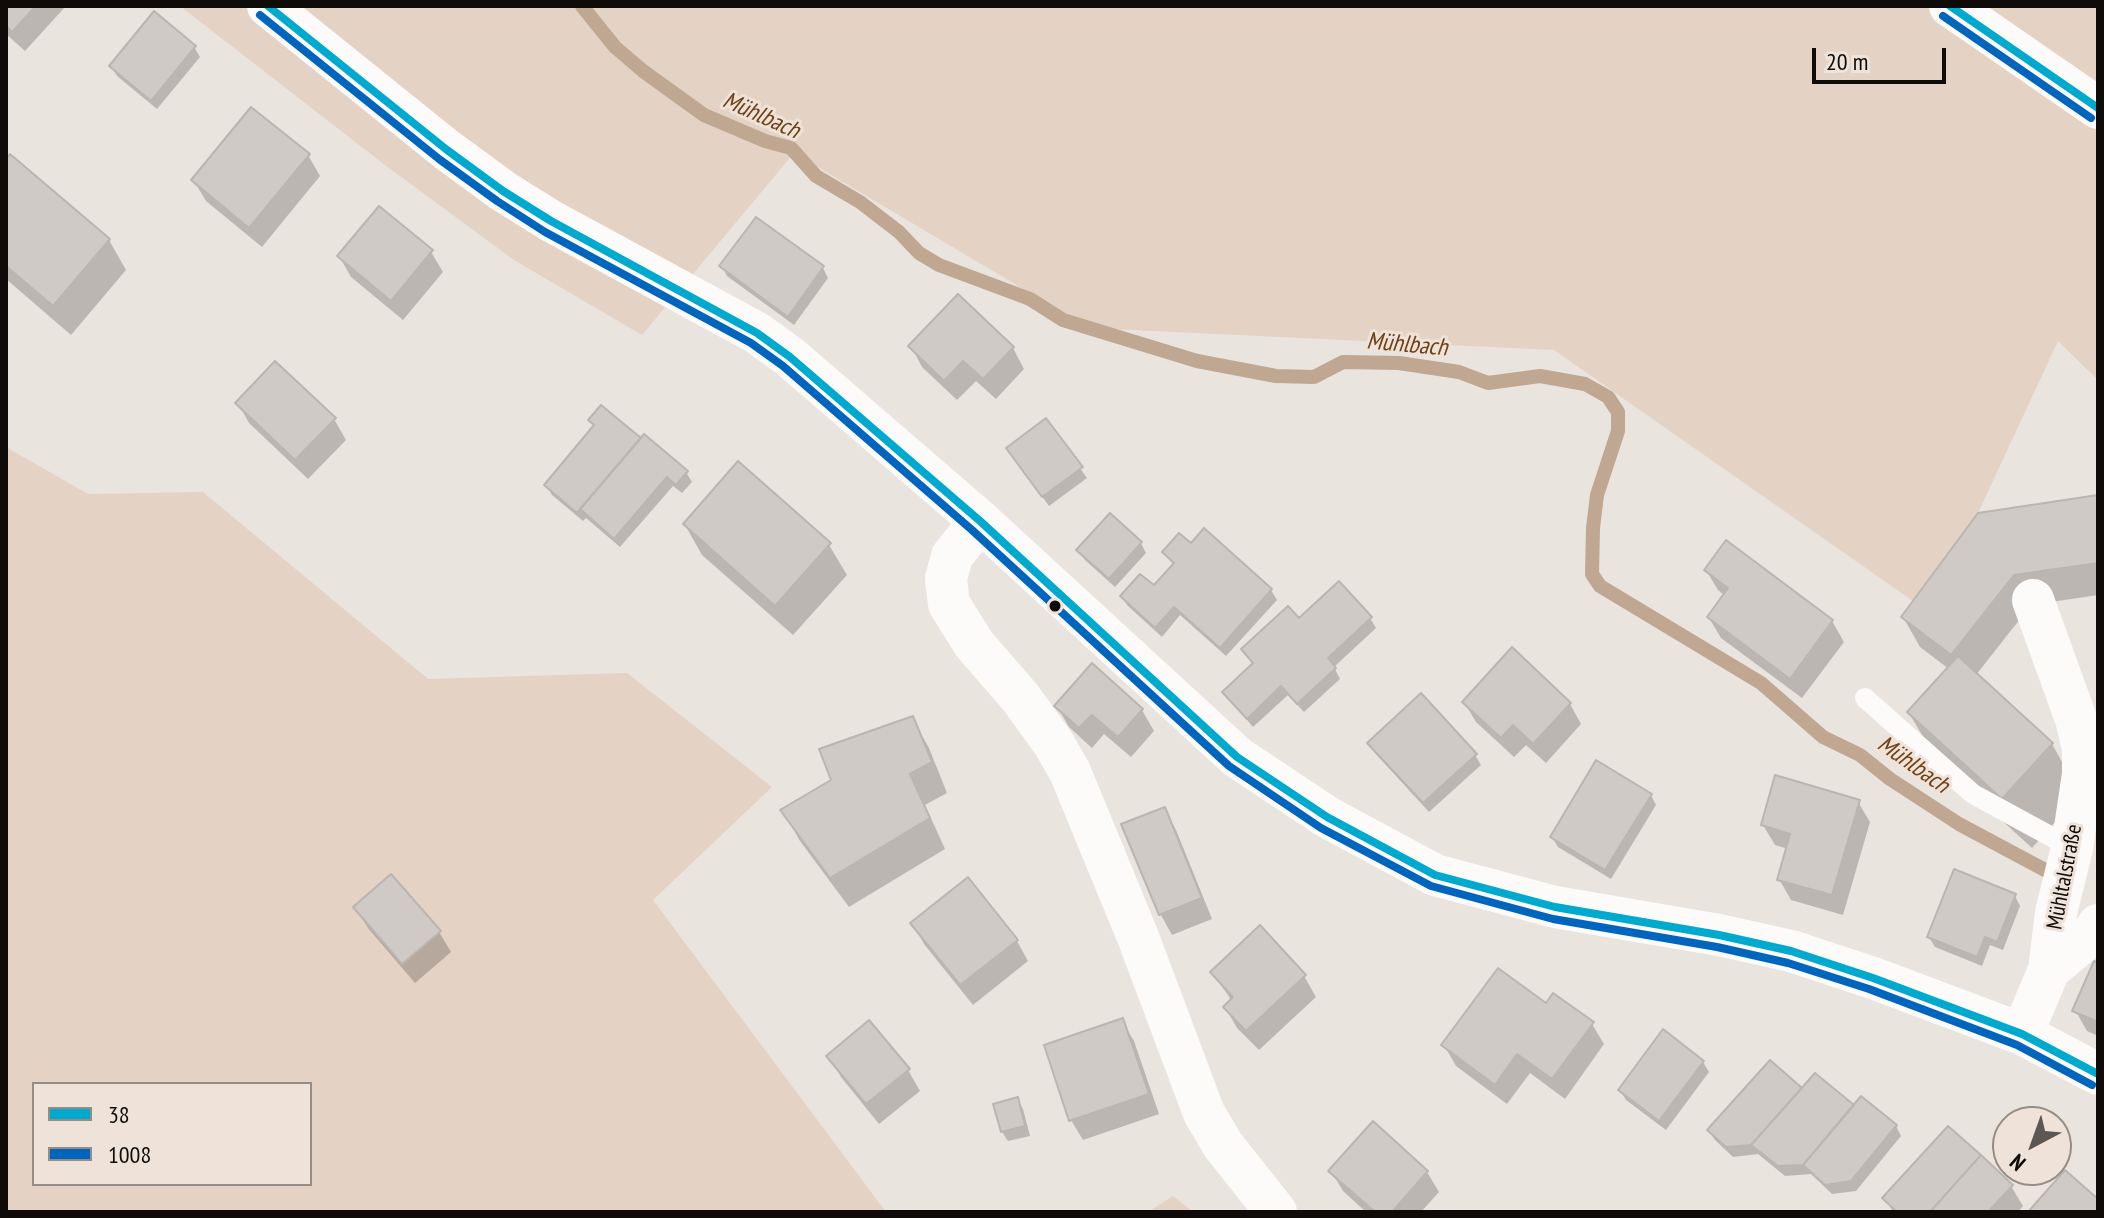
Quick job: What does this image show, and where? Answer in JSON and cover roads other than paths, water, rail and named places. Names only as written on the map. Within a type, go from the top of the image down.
[{"type":"street","points":[[268,6],[447,150],[503,191],[551,221],[757,333],[790,357],[980,521],[1237,757],[1327,817],[1435,875],[1555,907],[1719,935],[1791,951],[2022,1034],[2098,1074]]},
{"type":"street","points":[[1950,6],[2098,108]]},
{"type":"street","points":[[980,521],[952,556],[946,579],[949,604],[974,644],[1020,697],[1054,744],[1070,772],[1138,937],[1204,1113],[1223,1145],[1276,1212]]},
{"type":"street","name":"Mühltalstraße","points":[[2022,1034],[2049,970],[2056,913],[2072,848],[2083,774],[2083,748],[2068,691],[2033,600]]},
{"type":"street","name":"Mühltalstraße","points":[[2049,970],[2094,932],[2098,925]]},
{"type":"lane","points":[[1865,698],[1973,794],[2072,848]]},
{"type":"waterway","name":"Mühlbach","points":[[582,6],[615,47],[704,115],[765,141],[791,148],[816,176],[860,202],[899,232],[919,253],[939,265],[1030,299],[1063,320],[1197,361],[1276,376],[1314,377],[1343,362],[1399,363],[1459,372],[1488,383],[1540,376],[1585,384],[1608,397],[1618,412],[1618,431],[1597,495],[1593,528],[1592,574],[1600,586],[1761,683],[1823,737],[1860,755],[1890,779],[1959,824],[2045,870]]}]
